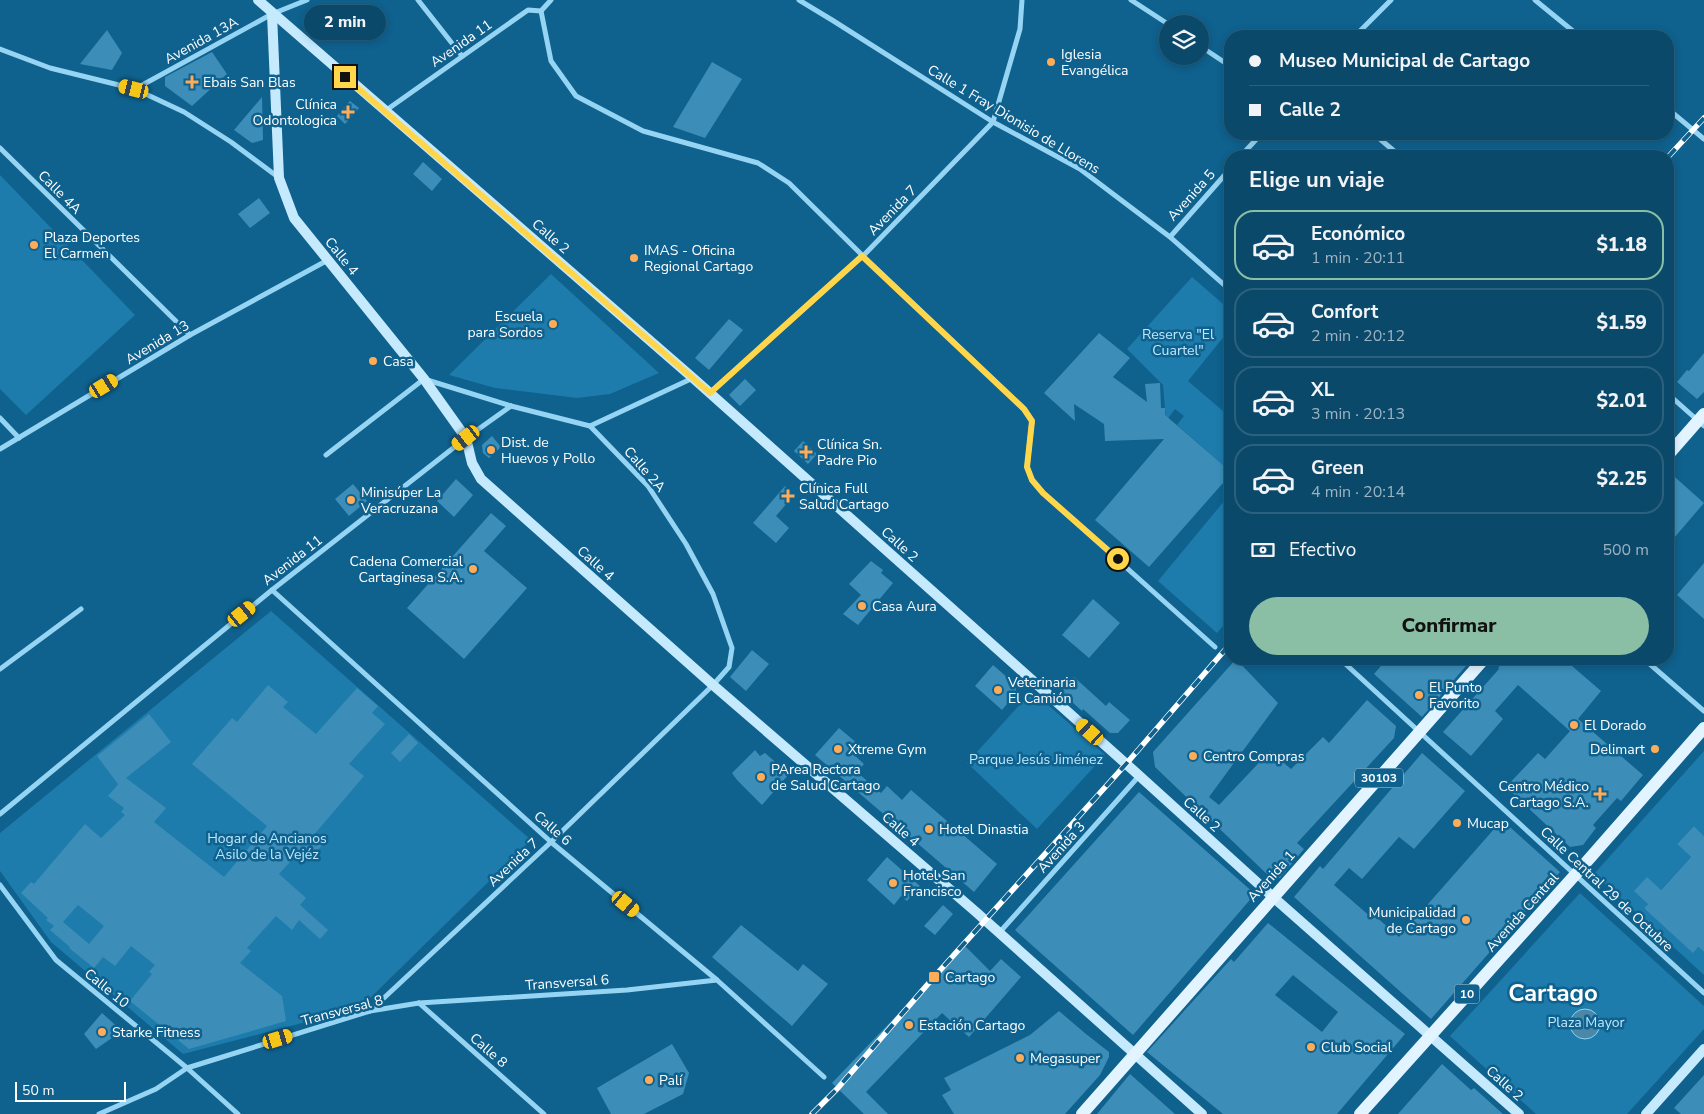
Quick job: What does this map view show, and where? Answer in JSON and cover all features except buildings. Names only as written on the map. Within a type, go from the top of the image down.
[{"type":"main road","points":[[1674,448],[1702,421]]},
{"type":"main road","name":"Avenida 1","points":[[1082,1114],[1479,665]]},
{"type":"main road","name":"Avenida Central","points":[[1360,1114],[1704,728]]},
{"type":"street","name":"Calle 2","points":[[258,0],[710,393],[1273,897],[1519,1114]]},
{"type":"street","name":"Avenida 13A","points":[[134,89],[272,14],[307,0]]},
{"type":"street","points":[[418,0],[462,56]]},
{"type":"street","points":[[551,0],[541,11],[552,61],[576,96],[643,131],[758,163],[789,183],[862,256],[1024,409],[1032,421],[1027,467],[1032,480],[1043,493],[1215,646]]},
{"type":"street","name":"Calle 1 Fray Dionisio de Llorens","points":[[799,0],[993,122],[1080,169],[1170,236],[1224,285]]},
{"type":"street","name":"Avenida 7","points":[[710,393],[862,256],[993,122],[1020,29],[1022,0]]},
{"type":"street","points":[[1131,0],[1159,18]]},
{"type":"street","points":[[1361,30],[1391,0]]},
{"type":"street","points":[[1535,0],[1572,30]]},
{"type":"street","name":"Avenida 11","points":[[385,111],[528,10],[541,11]]},
{"type":"street","name":"Calle 4","points":[[272,14],[278,178],[294,218],[424,379],[466,438],[472,463],[481,479],[712,685],[1000,933],[1202,1114]]},
{"type":"street","points":[[273,36],[279,30],[292,31]]},
{"type":"street","points":[[0,49],[50,68],[134,89],[184,112],[231,142],[278,178]]},
{"type":"street","points":[[1209,52],[1224,62]]},
{"type":"street","points":[[1674,114],[1704,139]]},
{"type":"street","points":[[1246,150],[1256,140]]},
{"type":"street","points":[[1381,140],[1393,150]]},
{"type":"street","name":"Calle 4A","points":[[0,148],[190,335]]},
{"type":"street","name":"Avenida 5","points":[[1170,236],[1224,176]]},
{"type":"street","name":"Avenida 13","points":[[0,449],[190,335],[328,260]]},
{"type":"street","points":[[326,455],[424,379],[511,406],[590,426],[693,378]]},
{"type":"street","points":[[1674,399],[1702,421]]},
{"type":"street","name":"Avenida 11","points":[[0,814],[272,590],[466,438],[511,406]]},
{"type":"street","points":[[0,418],[19,438]]},
{"type":"street","name":"Calle 2A","points":[[590,426],[648,486],[686,544],[713,594],[732,648],[728,667],[712,685]]},
{"type":"street","name":"Calle 6","points":[[272,590],[551,842],[717,980],[824,1077]]},
{"type":"street","points":[[0,669],[81,609]]},
{"type":"street","name":"Calle Central 29 de Octubre","points":[[1347,665],[1704,993]]},
{"type":"street","points":[[1651,665],[1704,711]]},
{"type":"street","name":"Avenida 7","points":[[370,1011],[551,842],[712,685]]},
{"type":"street","name":"Avenida 3","points":[[1000,933],[1139,776]]},
{"type":"street","name":"Calle 10","points":[[0,887],[56,960],[187,1068],[238,1114]]},
{"type":"street","name":"Transversal 6","points":[[419,1003],[627,990],[717,980]]},
{"type":"street","name":"Transversal 8","points":[[99,1114],[156,1089],[187,1068],[370,1011],[419,1003]]},
{"type":"street","name":"Calle 8","points":[[419,1003],[544,1114]]},
{"type":"street","points":[[1646,1114],[1704,1049]]},
{"type":"green space","name":"Plaza Deportes El Carmen","points":[[0,175],[135,315],[26,415],[0,389]]},
{"type":"green space","name":"Escuela para Sordos","points":[[551,274],[659,373],[610,394],[577,398],[495,388],[449,375]]},
{"type":"green space","name":"Reserva \"El Cuartel\"","points":[[1192,277],[1224,305],[1224,336],[1188,381],[1224,412],[1224,466],[1177,425],[1184,416],[1175,409],[1166,421],[1163,385],[1127,349]]},
{"type":"green space","points":[[1224,501],[1224,625],[1217,633],[1158,581]]},
{"type":"green space","name":"Hogar de Ancianos Asilo de la Vejéz","points":[[271,611],[531,840],[360,1008],[183,1054],[51,942],[0,871],[0,833]]},
{"type":"green space","name":"Parque Jesús Jiménez","points":[[1032,691],[1105,755],[1037,829],[967,763]]},
{"type":"green space","points":[[1704,751],[1704,836],[1694,826],[1677,844],[1691,857],[1644,908],[1704,952],[1704,975],[1594,874]]},
{"type":"green space","name":"Plaza Mayor","points":[[1580,893],[1704,1006],[1704,1029],[1627,1114],[1536,1114],[1450,1036]]},
{"type":"shaded area","points":[[1585,1009],[1596,1013],[1600,1024],[1596,1035],[1585,1039],[1574,1035],[1570,1024],[1574,1013]]},
{"type":"railway","points":[[1674,150],[1704,118]]},
{"type":"railway","points":[[812,1114],[837,1089],[1224,651]]},
{"type":"place","name":"Iglesia Evangélica","points":[[1051,62]]},
{"type":"place","name":"Ebais San Blas","points":[[192,82]]},
{"type":"place","name":"Clínica Odontologica","points":[[348,112]]},
{"type":"place","name":"Plaza Deportes El Carmen","points":[[34,245]]},
{"type":"place","name":"IMAS - Oficina Regional Cartago","points":[[634,258]]},
{"type":"place","name":"Escuela para Sordos","points":[[553,324]]},
{"type":"place","name":"Casa","points":[[373,361]]},
{"type":"place","name":"Dist. de Huevos y Pollo","points":[[491,450]]},
{"type":"place","name":"Clínica Sn. Padre Pio","points":[[806,452]]},
{"type":"place","name":"Clínica Full Salud Cartago","points":[[788,496]]},
{"type":"place","name":"Minisúper La Veracruzana","points":[[351,500]]},
{"type":"place","name":"Cadena Comercial Cartaginesa S.A.","points":[[473,569]]},
{"type":"place","name":"Casa Aura","points":[[862,606]]},
{"type":"place","name":"Veterinaria El Camión","points":[[998,690]]},
{"type":"place","name":"El Punto Favorito","points":[[1419,695]]},
{"type":"place","name":"El Dorado","points":[[1574,725]]},
{"type":"place","name":"Xtreme Gym","points":[[838,749]]},
{"type":"place","name":"Delimart","points":[[1655,749]]},
{"type":"place","name":"Centro Compras","points":[[1193,756]]},
{"type":"place","name":"PArea Rectora de Salud Cartago","points":[[761,777]]},
{"type":"place","name":"Centro Médico Cartago S.A.","points":[[1600,794]]},
{"type":"place","name":"Mucap","points":[[1457,823]]},
{"type":"place","name":"Hotel Dinastia","points":[[929,829]]},
{"type":"place","name":"Hotel San Francisco","points":[[893,883]]},
{"type":"place","name":"Municipalidad de Cartago","points":[[1466,920]]},
{"type":"place","name":"Cartago","points":[[934,977]]},
{"type":"place","name":"Estación Cartago","points":[[909,1025]]},
{"type":"place","name":"Starke Fitness","points":[[102,1032]]},
{"type":"place","name":"Club Social","points":[[1311,1047]]},
{"type":"place","name":"Megasuper","points":[[1020,1058]]},
{"type":"place","name":"Palí","points":[[649,1080]]},
{"type":"district","name":"Cartago","points":[[1553,993]]},
{"type":"route","points":[[345,77],[710,393],[862,256],[1024,409],[1032,421],[1027,467],[1032,480],[1043,493],[1118,559]]}]
